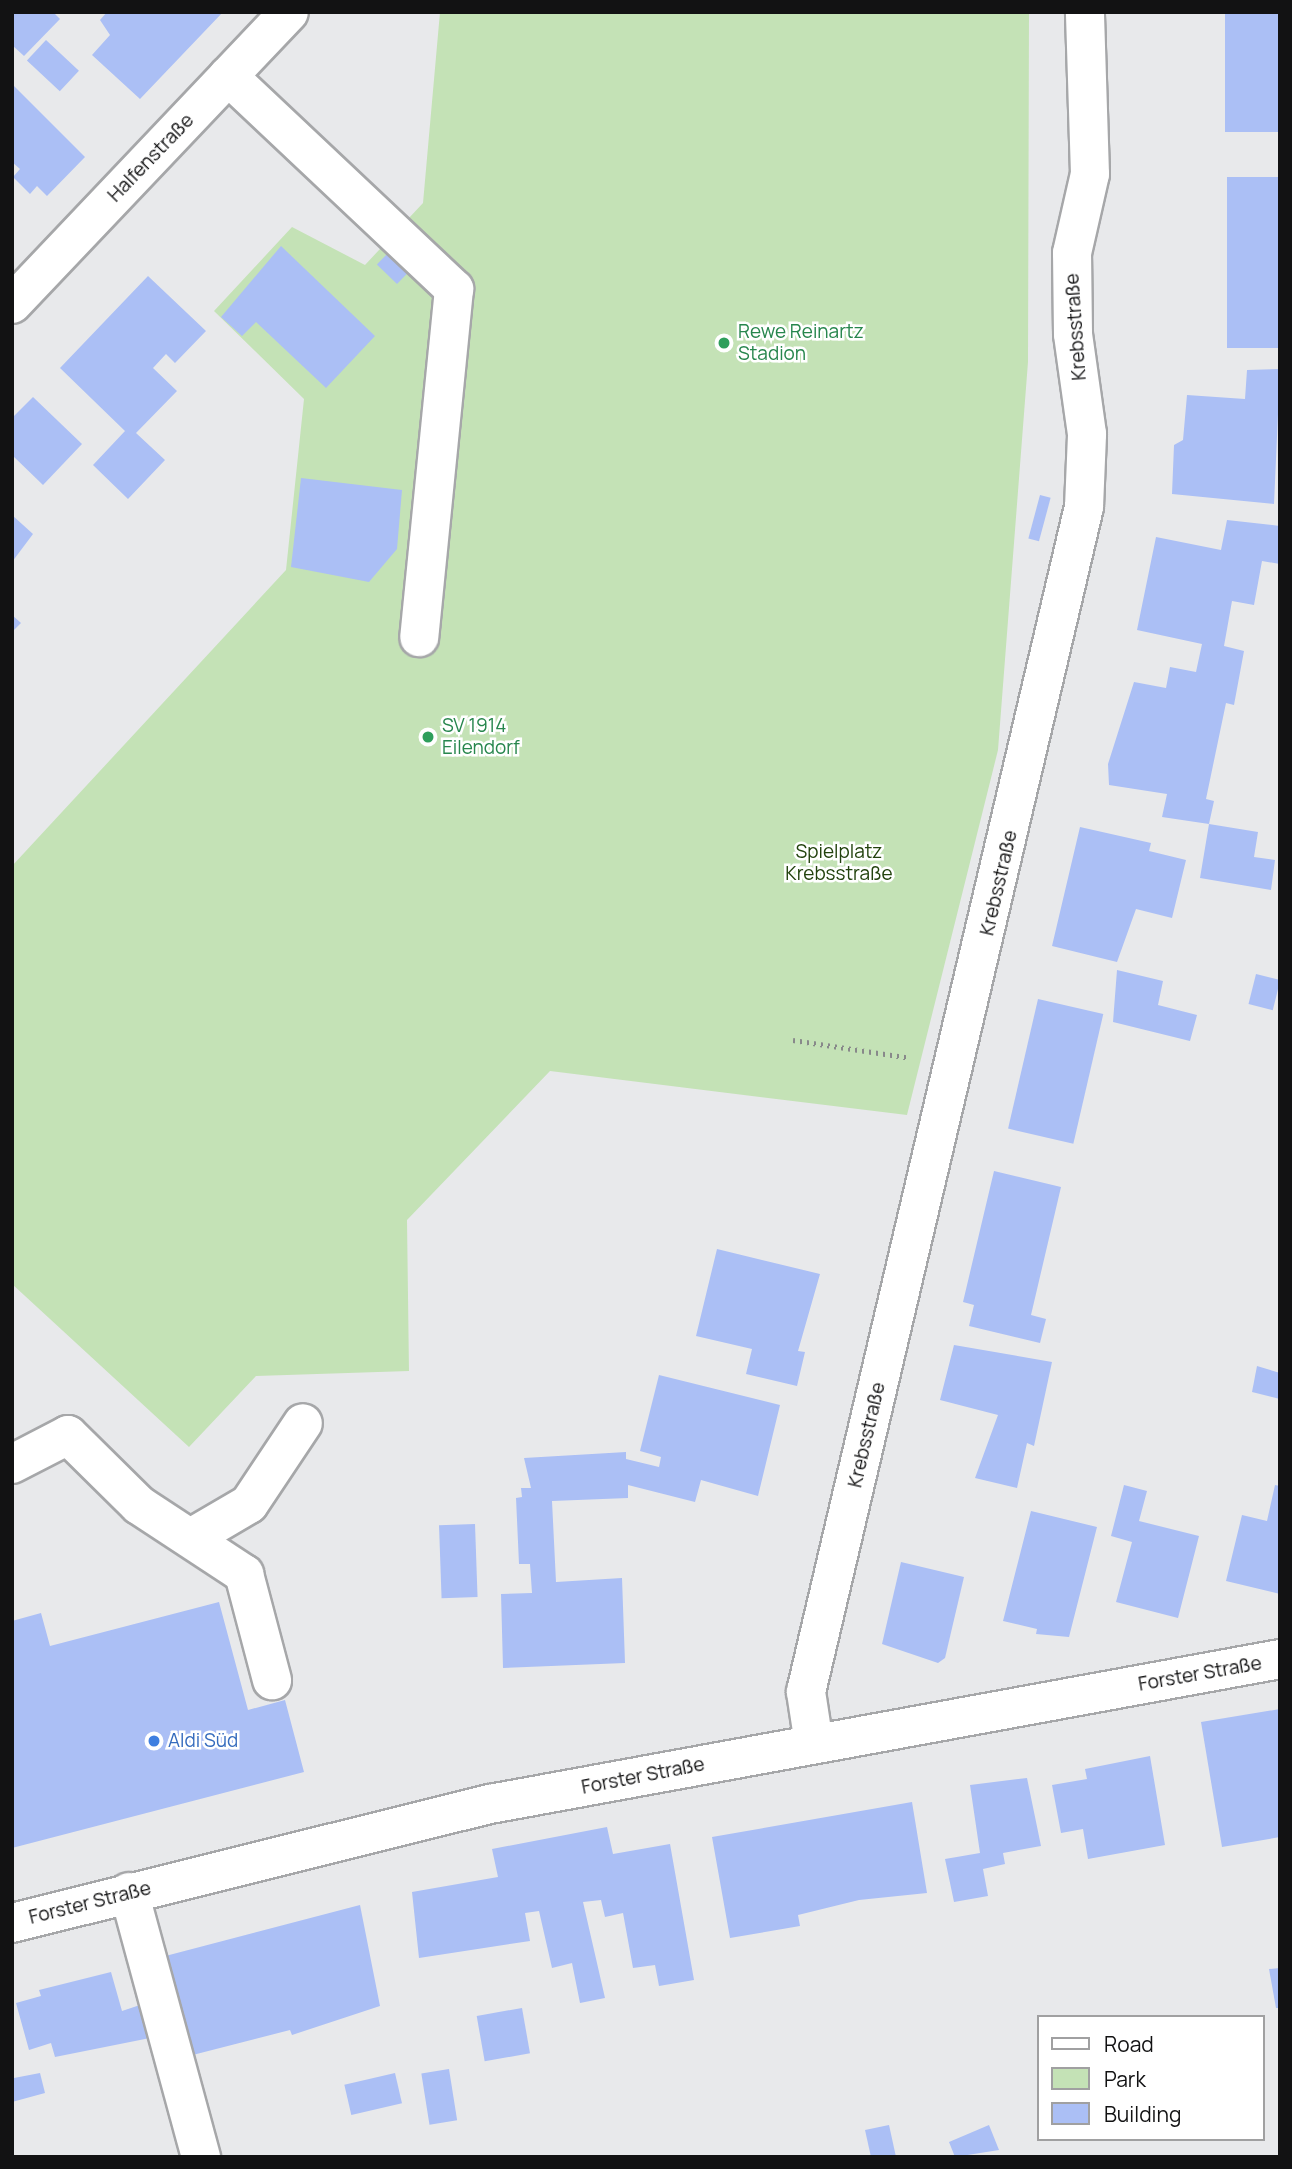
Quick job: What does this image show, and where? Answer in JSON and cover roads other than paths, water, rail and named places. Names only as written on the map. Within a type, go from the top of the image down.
[{"type":"street","name":"Halfenstraße","points":[[12,304],[289,12]]},
{"type":"street","name":"Krebsstraße","points":[[814,1744],[806,1692],[955,1068],[1084,507],[1087,434],[1073,334],[1072,253],[1090,174],[1085,12]]},
{"type":"street","points":[[228,76],[454,289],[419,637]]},
{"type":"street","points":[[191,1538],[249,1504],[303,1423]]},
{"type":"street","points":[[12,1464],[68,1436],[139,1505],[244,1574],[272,1680]]},
{"type":"street","name":"Forster Straße","points":[[12,1923],[490,1804],[1280,1660]]},
{"type":"street","points":[[129,1892],[201,2157]]},
{"type":"place","name":"Rewe Reinartz Stadion","points":[[724,343]]},
{"type":"place","name":"SV 1914 Eilendorf","points":[[428,737]]},
{"type":"place","name":"Aldi Süd","points":[[154,1741]]},
{"type":"park label","name":"Spielplatz Krebsstraße","points":[[839,863]]}]
